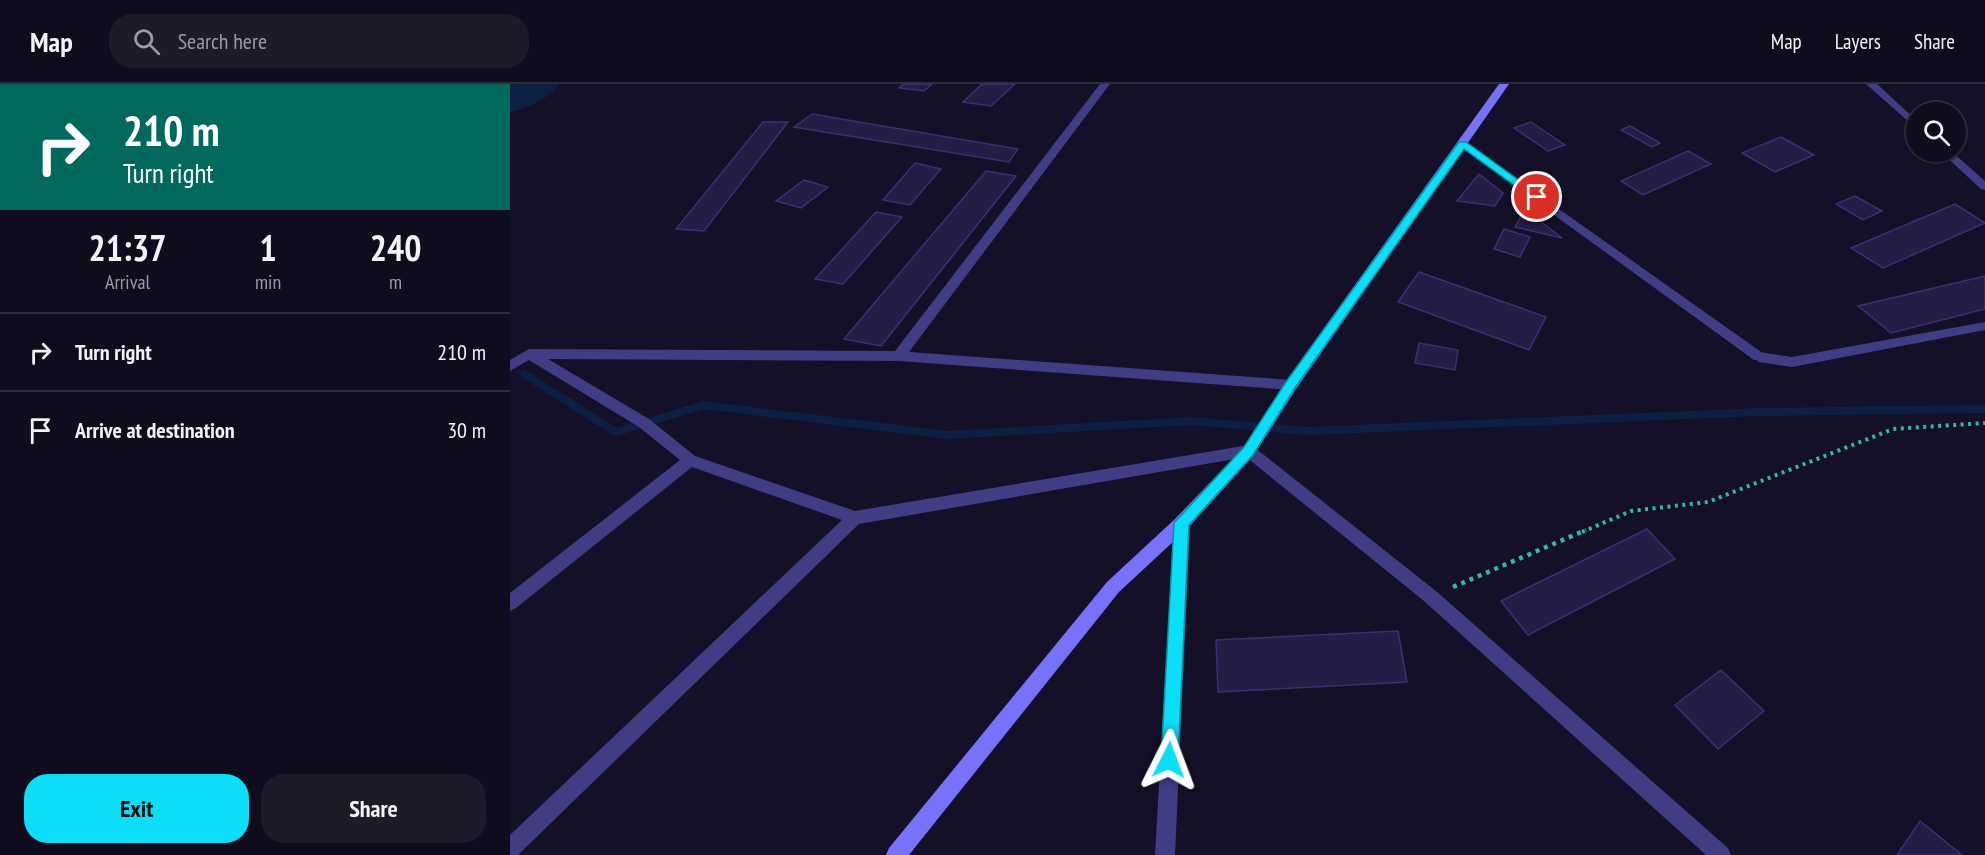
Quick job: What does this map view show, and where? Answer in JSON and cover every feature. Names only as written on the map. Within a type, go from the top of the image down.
[{"type":"street","points":[[899,356],[1105,84]]},
{"type":"street","points":[[896,855],[1113,587],[1182,523],[1252,446],[1291,385],[1504,84]]},
{"type":"street","points":[[1871,84],[1906,116]]},
{"type":"street","points":[[1463,144],[1759,357],[1792,362],[1985,326]]},
{"type":"street","points":[[1957,162],[1985,187]]},
{"type":"street","points":[[529,354],[644,423],[690,460],[855,518],[1252,446]]},
{"type":"street","points":[[510,366],[529,354],[899,356],[1291,385]]},
{"type":"street","points":[[1252,446],[1430,596],[1721,855]]},
{"type":"street","points":[[510,603],[690,460]]},
{"type":"street","points":[[510,849],[855,518]]},
{"type":"street","points":[[1165,855],[1182,523]]},
{"type":"path","points":[[1430,596],[1631,511],[1708,502],[1893,429],[1985,423]]},
{"type":"building","points":[[903,84],[932,84],[924,91],[899,88]]},
{"type":"building","points":[[982,84],[1015,84],[991,106],[963,102]]},
{"type":"building","points":[[812,114],[1018,149],[1009,162],[794,127]]},
{"type":"building","points":[[763,122],[788,122],[704,231],[676,229]]},
{"type":"building","points":[[1531,122],[1565,145],[1548,151],[1514,128]]},
{"type":"building","points":[[1630,126],[1660,143],[1652,147],[1621,130]]},
{"type":"building","points":[[1781,137],[1814,155],[1775,172],[1742,153]]},
{"type":"building","points":[[1688,151],[1711,164],[1643,195],[1621,181]]},
{"type":"building","points":[[915,163],[941,169],[910,205],[883,200]]},
{"type":"building","points":[[986,171],[1016,176],[881,346],[844,339]]},
{"type":"building","points":[[1479,174],[1503,193],[1495,206],[1457,201]]},
{"type":"building","points":[[804,180],[828,187],[801,208],[776,201]]},
{"type":"building","points":[[1855,196],[1882,211],[1863,220],[1836,204]]},
{"type":"building","points":[[1955,204],[1985,223],[1883,268],[1851,248]]},
{"type":"building","points":[[1525,209],[1562,238],[1515,227]]},
{"type":"building","points":[[876,212],[902,217],[843,284],[815,279]]},
{"type":"building","points":[[1504,229],[1530,237],[1520,257],[1494,249]]},
{"type":"building","points":[[1419,272],[1546,317],[1529,350],[1398,302]]},
{"type":"building","points":[[1985,276],[1985,309],[1891,333],[1858,306]]},
{"type":"building","points":[[1419,343],[1458,350],[1455,370],[1415,363]]},
{"type":"building","points":[[1647,529],[1675,559],[1528,635],[1501,601]]},
{"type":"building","points":[[1398,631],[1407,682],[1218,692],[1216,640]]},
{"type":"building","points":[[1721,670],[1764,711],[1718,749],[1675,705]]},
{"type":"building","points":[[1920,821],[1962,855],[1897,855]]},
{"type":"waterway","points":[[510,101],[541,84]]},
{"type":"waterway","points":[[524,374],[616,432],[704,405],[946,435],[1192,421],[1308,431],[1759,412],[1985,409]]},
{"type":"route","points":[[1169,760],[1182,523],[1256,442],[1291,385],[1463,144],[1537,197]]}]
